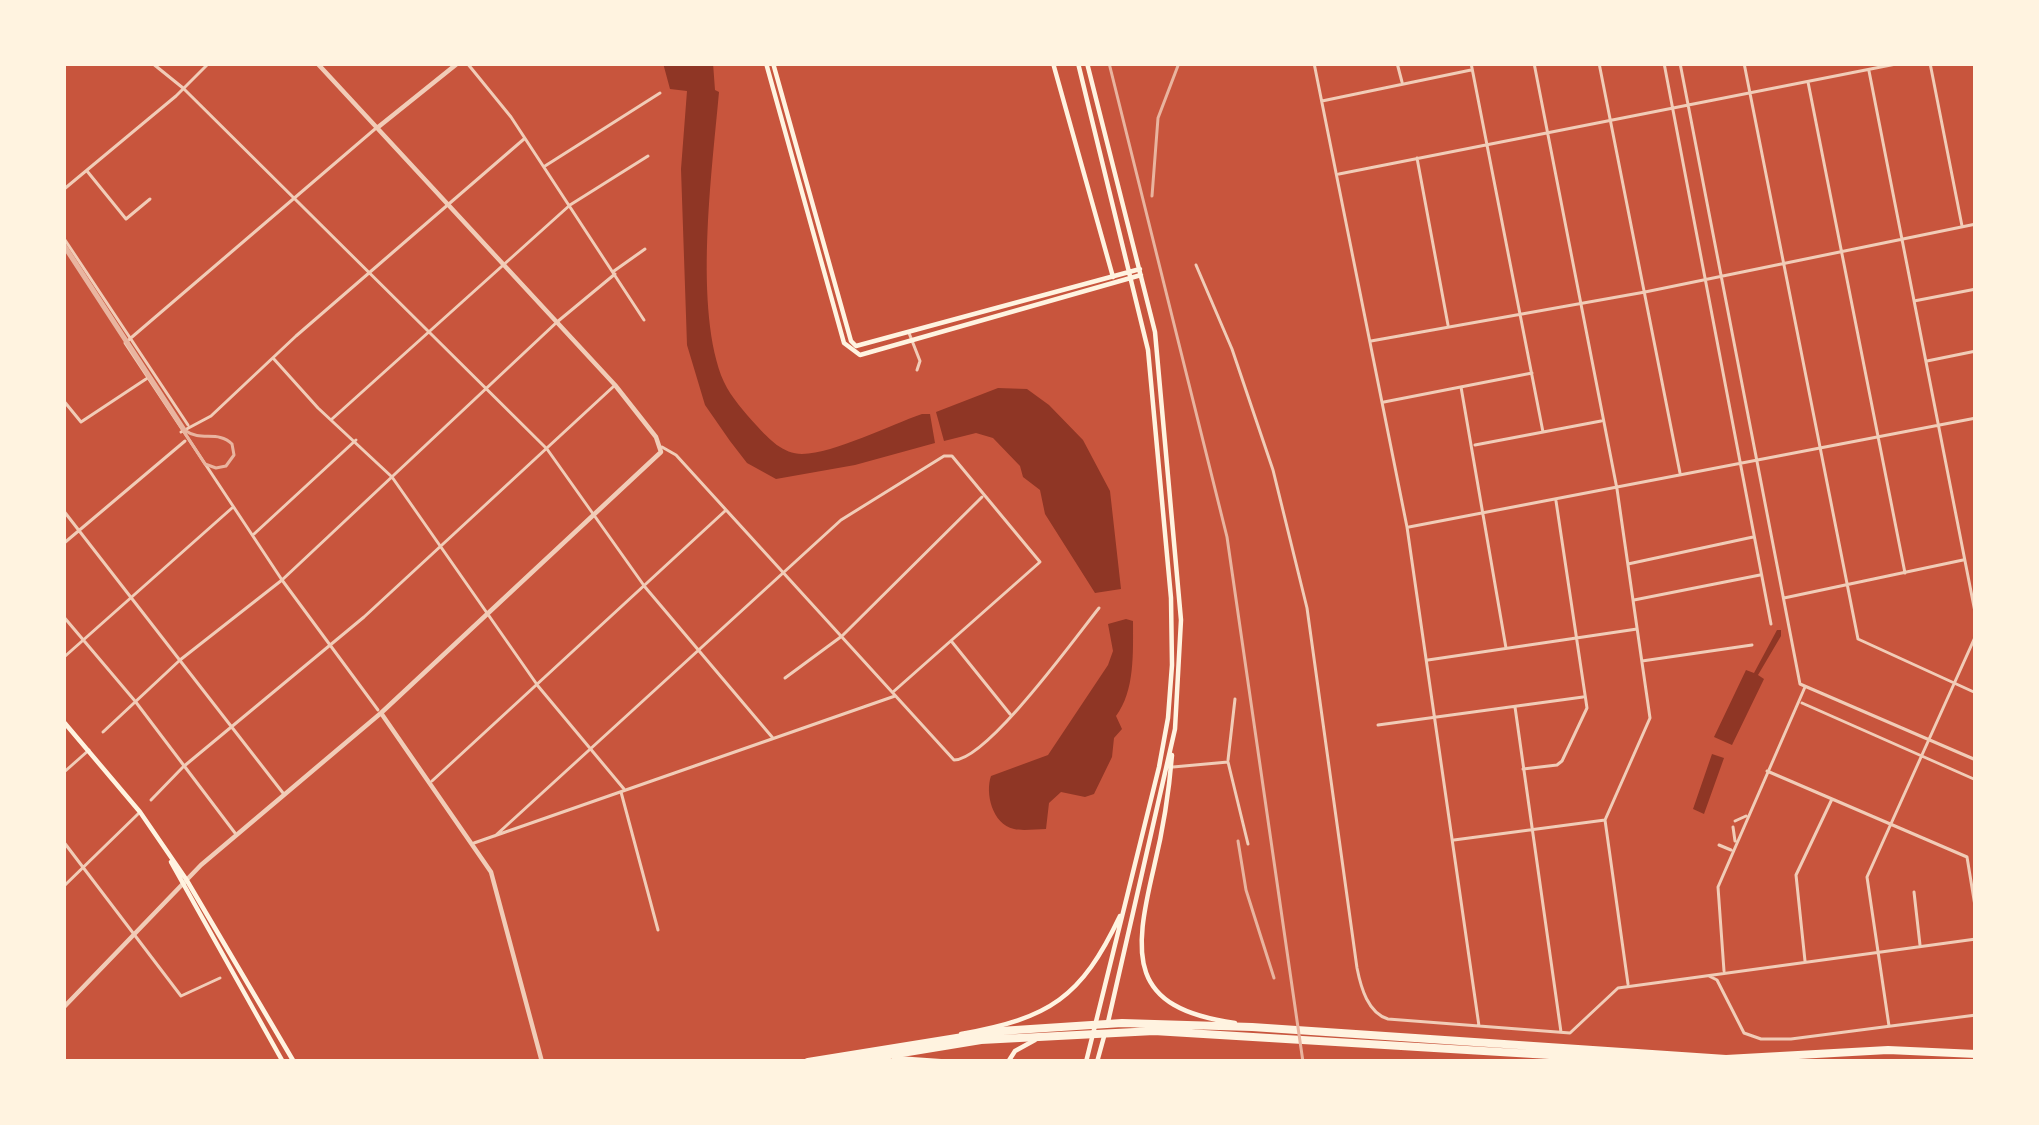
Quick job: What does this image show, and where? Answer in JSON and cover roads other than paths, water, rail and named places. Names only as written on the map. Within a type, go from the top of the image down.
[{"type":"highway","points":[[1121,1027],[1726,1058],[1888,1050],[1976,1054]]},
{"type":"highway","points":[[808,1062],[929,1041],[1082,1029],[1252,1027],[1282,1035]]},
{"type":"highway","points":[[846,1059],[1082,1029]]},
{"type":"highway","points":[[1321,1037],[1665,1062]]},
{"type":"highway","points":[[1930,1062],[1947,1052]]},
{"type":"main road","points":[[770,63],[850,346],[860,355],[1141,272]]},
{"type":"main road","points":[[1053,63],[1112,277]]},
{"type":"main road","points":[[1078,63],[1148,350],[1171,598],[1172,665],[1166,732],[1086,1062]]},
{"type":"main road","points":[[1087,63],[1155,332],[1181,620],[1172,767],[1139,929],[1141,959],[1151,983],[1181,1012],[1252,1027]]},
{"type":"main road","points":[[1112,277],[1131,274]]},
{"type":"main road","points":[[850,346],[908,332],[917,336]]},
{"type":"main road","points":[[63,721],[167,851],[294,1062]]},
{"type":"main road","points":[[1096,1062],[1174,737]]},
{"type":"main road","points":[[1125,906],[1128,912],[1133,909]]},
{"type":"main road","points":[[929,1041],[1027,1018],[1063,998],[1094,966],[1125,906]]},
{"type":"main road","points":[[218,938],[283,1062]]},
{"type":"main road","points":[[1008,1062],[1015,1051],[1034,1040],[1082,1029]]},
{"type":"main road","points":[[858,1060],[915,1057],[952,1062]]},
{"type":"street","points":[[152,63],[183,88],[547,449],[646,587],[772,737]]},
{"type":"street","points":[[63,190],[209,63]]},
{"type":"street","points":[[317,63],[615,385],[662,447],[676,455],[954,760],[965,760],[1011,716],[1099,608]]},
{"type":"street","points":[[458,63],[124,344],[282,580],[474,843],[496,881],[542,1062]]},
{"type":"street","points":[[467,63],[511,117],[644,320]]},
{"type":"street","points":[[1314,63],[1407,527],[1479,1028]]},
{"type":"street","points":[[1397,63],[1402,84]]},
{"type":"street","points":[[1534,63],[1617,489],[1650,718],[1606,820],[1628,986]]},
{"type":"street","points":[[1599,63],[1680,476]]},
{"type":"street","points":[[1664,63],[1771,624]]},
{"type":"street","points":[[1680,63],[1800,684],[1976,760]]},
{"type":"street","points":[[1744,63],[1858,639],[1976,693]]},
{"type":"street","points":[[1337,175],[1901,63]]},
{"type":"street","points":[[1930,63],[1962,226]]},
{"type":"street","points":[[1322,101],[1472,66],[1543,432]]},
{"type":"street","points":[[1869,69],[1976,617]]},
{"type":"street","points":[[1808,82],[1905,573]]},
{"type":"street","points":[[544,166],[660,93]]},
{"type":"street","points":[[181,432],[211,416],[524,139]]},
{"type":"street","points":[[332,419],[570,205],[648,156]]},
{"type":"street","points":[[1418,158],[1449,327]]},
{"type":"street","points":[[86,170],[126,219],[150,199]]},
{"type":"street","points":[[1371,341],[1645,292],[1976,224]]},
{"type":"street","points":[[63,236],[190,427]]},
{"type":"street","points":[[104,732],[180,660],[282,580],[557,322],[645,249]]},
{"type":"street","points":[[1196,266],[1232,349],[1273,470],[1307,608],[1361,987],[1381,1017],[1561,1033],[1578,1030],[1610,992],[1628,986],[1976,939]]},
{"type":"street","points":[[1914,301],[1976,289]]},
{"type":"street","points":[[917,336],[917,370]]},
{"type":"street","points":[[1926,361],[1976,351]]},
{"type":"street","points":[[272,358],[392,476],[538,686],[622,790],[658,930]]},
{"type":"street","points":[[1382,403],[1532,374]]},
{"type":"street","points":[[63,400],[82,422],[146,379]]},
{"type":"street","points":[[151,800],[183,767],[440,547],[615,385]]},
{"type":"street","points":[[1460,387],[1506,648]]},
{"type":"street","points":[[1155,401],[1164,400]]},
{"type":"street","points":[[1407,527],[1976,418]]},
{"type":"street","points":[[1472,446],[1603,420]]},
{"type":"street","points":[[63,544],[186,440]]},
{"type":"street","points":[[253,535],[356,440]]},
{"type":"street","points":[[63,1007],[183,882],[381,713],[596,516],[662,447]]},
{"type":"street","points":[[474,843],[495,836],[622,790],[895,694],[1037,566],[1039,558],[952,456],[944,456],[851,513],[495,836]]},
{"type":"street","points":[[785,678],[842,636],[984,496]]},
{"type":"street","points":[[1523,769],[1562,761],[1587,708],[1556,500]]},
{"type":"street","points":[[63,658],[233,507]]},
{"type":"street","points":[[63,510],[285,796]]},
{"type":"street","points":[[430,782],[726,510]]},
{"type":"street","points":[[1628,564],[1755,536]]},
{"type":"street","points":[[1783,598],[1965,560]]},
{"type":"street","points":[[1633,601],[1762,575]]},
{"type":"street","points":[[63,616],[135,701],[236,835]]},
{"type":"street","points":[[1426,660],[1637,628]]},
{"type":"street","points":[[1889,1026],[1868,878],[1976,634]]},
{"type":"street","points":[[951,641],[1011,716]]},
{"type":"street","points":[[1642,662],[1752,645]]},
{"type":"street","points":[[1724,973],[1718,887],[1805,688]]},
{"type":"street","points":[[1378,725],[1585,697]]},
{"type":"street","points":[[1234,699],[1228,762],[1248,844]]},
{"type":"street","points":[[1800,702],[1976,780]]},
{"type":"street","points":[[1514,707],[1561,1033]]},
{"type":"street","points":[[63,773],[88,750]]},
{"type":"street","points":[[1172,767],[1228,762]]},
{"type":"street","points":[[1767,771],[1966,857],[1976,912]]},
{"type":"street","points":[[1805,962],[1796,875],[1833,798]]},
{"type":"street","points":[[63,887],[140,812]]},
{"type":"street","points":[[1737,842],[1734,824],[1748,816]]},
{"type":"street","points":[[1453,840],[1606,820]]},
{"type":"street","points":[[63,841],[181,996],[220,978]]},
{"type":"street","points":[[1719,845],[1733,850]]},
{"type":"street","points":[[1913,892],[1920,946]]},
{"type":"street","points":[[1707,976],[1718,980],[1738,1026],[1751,1038],[1791,1039],[1976,1015]]},
{"type":"tram line","points":[[63,242],[186,431],[232,444],[234,455],[226,466],[205,464],[63,246]]},
{"type":"railway","points":[[1109,63],[1227,537],[1303,1062]]},
{"type":"railway","points":[[1152,196],[1158,118],[1179,63]]},
{"type":"railway","points":[[1238,841],[1246,890],[1274,978]]}]
